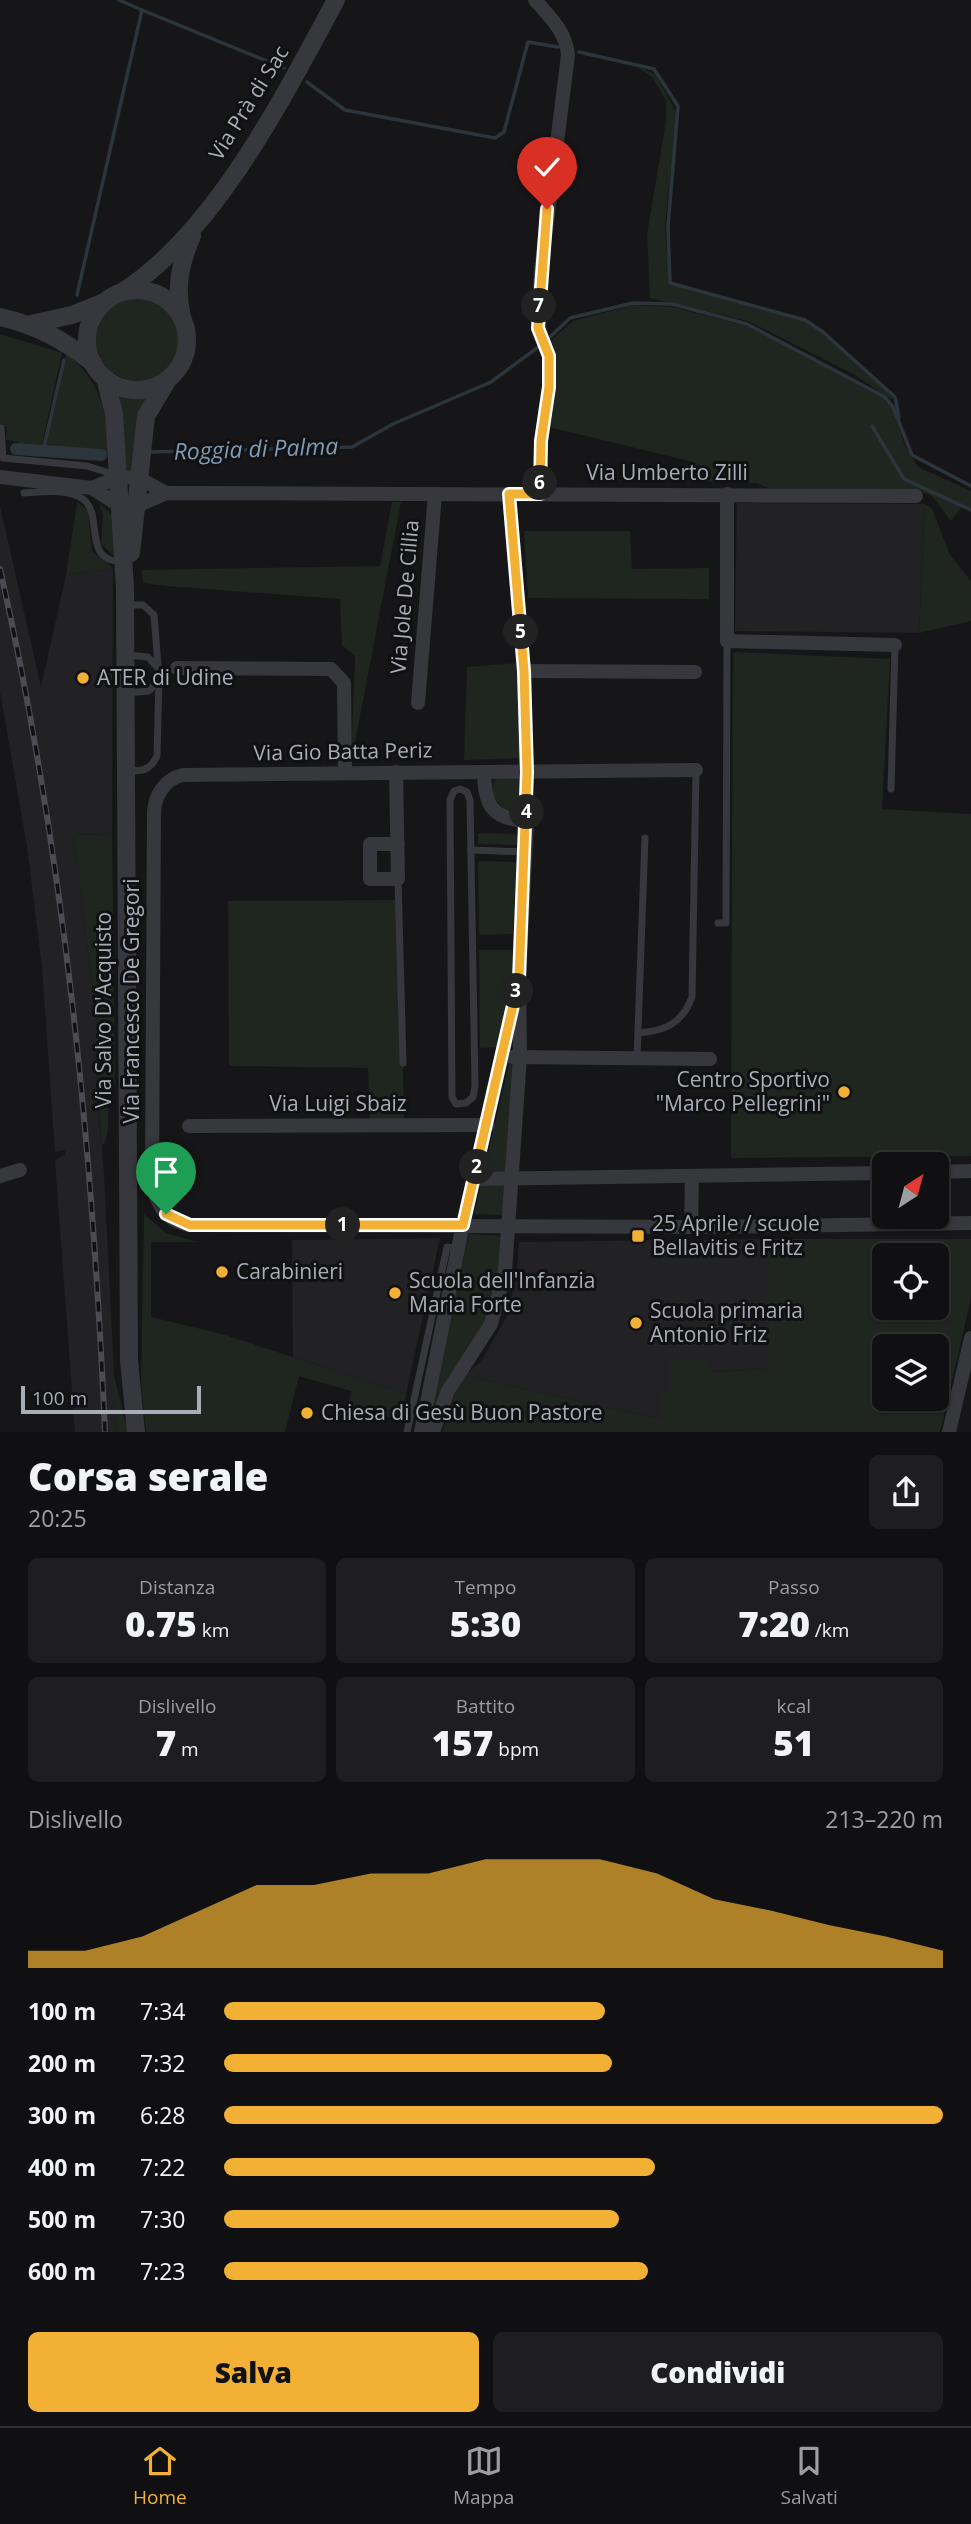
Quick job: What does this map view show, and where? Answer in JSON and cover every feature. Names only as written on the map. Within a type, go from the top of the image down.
[{"type":"street","name":"Via Prà di Sac","points":[[122,292],[162,263],[195,227],[272,114],[336,0]]},
{"type":"street","points":[[535,0],[557,25],[567,42],[568,55],[541,270],[543,343],[549,356],[549,387],[541,441],[540,494]]},
{"type":"street","name":"Via Prà di Sac","points":[[183,320],[178,294],[179,273],[195,227]]},
{"type":"street","points":[[0,317],[31,324],[57,338],[93,363],[105,378],[122,387],[141,390],[168,379],[180,365],[186,348],[183,320],[173,306],[158,295],[141,290],[122,292],[72,315],[31,324]]},
{"type":"street","points":[[93,363],[87,335],[93,317],[105,302]]},
{"type":"street","name":"Via Salvo D'Acquisto","points":[[105,378],[114,414],[119,477],[129,506]]},
{"type":"street","name":"Via Salvo D'Acquisto","points":[[136,1432],[129,1360],[125,596],[129,506],[139,478],[146,416],[168,379]]},
{"type":"street","points":[[0,477],[92,488],[129,506]]},
{"type":"street","points":[[92,488],[119,477],[139,478]]},
{"type":"street","name":"Via Umberto Zilli","points":[[139,478],[166,493]]},
{"type":"street","name":"Via Umberto Zilli","points":[[129,506],[166,493],[916,496]]},
{"type":"street","name":"Via Jole De Cillia","points":[[418,703],[435,494]]},
{"type":"street","points":[[433,1432],[448,1391],[496,1313],[504,1278],[520,1057],[519,979],[527,821],[524,671],[509,494]]},
{"type":"street","points":[[727,494],[727,641],[895,645]]},
{"type":"street","points":[[177,668],[331,669],[339,675],[345,692],[345,772]]},
{"type":"street","points":[[524,671],[695,672]]},
{"type":"street","name":"Via Gio Batta Periz","points":[[163,787],[183,775],[696,770]]},
{"type":"street","points":[[396,772],[398,844],[398,879],[370,879],[370,844],[398,844]]},
{"type":"street","points":[[484,772],[485,791],[491,807],[505,818],[527,821]]},
{"type":"street","name":"Via Francesco De Gregori","points":[[163,787],[156,797],[153,812],[152,1178],[156,1199],[166,1214],[190,1225],[463,1225]]},
{"type":"street","points":[[421,1432],[421,1396],[488,1125],[519,979]]},
{"type":"street","points":[[503,1057],[710,1059]]},
{"type":"street","name":"Via Luigi Sbaiz","points":[[189,1126],[488,1125]]},
{"type":"street","points":[[0,1176],[20,1170]]},
{"type":"street","points":[[949,1172],[971,1171]]},
{"type":"street","points":[[474,1179],[872,1173]]},
{"type":"street","points":[[691,1227],[692,1177]]},
{"type":"street","points":[[463,1225],[691,1227],[971,1223]]},
{"type":"street","points":[[949,1432],[971,1338]]},
{"type":"lane","points":[[1,428],[3,458],[87,466],[119,477]]},
{"type":"lane","points":[[24,493],[61,493],[82,498],[92,511],[98,550],[109,560],[127,561]]},
{"type":"lane","points":[[125,596],[143,605],[154,615],[159,668],[157,756],[152,766],[145,771],[126,771]]},
{"type":"lane","points":[[718,923],[726,923],[727,641]]},
{"type":"lane","points":[[891,789],[895,645]]},
{"type":"lane","points":[[126,655],[148,657],[159,668]]},
{"type":"lane","points":[[126,692],[149,691],[155,688],[159,678]]},
{"type":"lane","points":[[638,1033],[668,1028],[683,1016],[692,998],[696,770]]},
{"type":"lane","points":[[460,789],[467,792],[470,800],[471,850],[475,1086],[470,1100],[456,1104],[452,1097],[450,800],[454,791],[460,789]]},
{"type":"lane","points":[[637,1059],[645,838]]},
{"type":"lane","points":[[471,850],[526,852]]},
{"type":"lane","points":[[398,879],[403,1063]]},
{"type":"lane","points":[[407,1432],[421,1396]]},
{"type":"shaded area","points":[[636,66],[655,74],[677,113],[665,225],[669,284],[804,321],[823,333],[894,397],[891,399],[853,374],[748,321],[650,298],[647,234],[666,121],[666,101],[652,77]]},
{"type":"shaded area","points":[[138,297],[154,300],[168,309],[177,323],[180,339],[177,355],[168,369],[154,378],[138,381],[122,378],[108,369],[99,355],[96,339],[99,323],[108,309],[122,300]]},
{"type":"shaded area","points":[[633,305],[672,307],[747,326],[857,381],[884,398],[893,408],[905,446],[918,467],[971,491],[971,508],[963,505],[951,521],[932,496],[917,490],[768,488],[756,483],[693,481],[693,462],[549,427],[554,348],[550,341],[573,321]]},
{"type":"shaded area","points":[[0,334],[62,353],[41,449],[19,446],[19,442],[6,440],[7,427],[0,427]]},
{"type":"shaded area","points":[[66,354],[87,375],[100,398],[110,453],[45,450]]},
{"type":"shaded area","points":[[115,393],[150,396],[136,473],[124,473]]},
{"type":"shaded area","points":[[77,502],[88,511],[92,551],[113,568],[66,575]]},
{"type":"shaded area","points":[[392,502],[401,502],[351,763],[355,656],[342,645],[340,599],[143,583],[142,570],[380,566]]},
{"type":"shaded area","points":[[99,503],[112,515],[115,557],[101,544],[103,516]]},
{"type":"shaded area","points":[[737,503],[925,504],[919,633],[735,631]]},
{"type":"shaded area","points":[[925,504],[932,509],[950,555],[971,581],[971,621],[919,633]]},
{"type":"shaded area","points":[[0,506],[41,687],[66,575],[113,568],[112,834],[74,835],[102,1064],[96,1082],[104,1174],[117,1432],[75,1432],[55,1161],[65,1154],[65,1150],[55,1152],[42,967],[27,846],[0,692]]},
{"type":"shaded area","points":[[524,531],[630,531],[632,569],[709,568],[709,599],[528,598]]},
{"type":"shaded area","points":[[733,652],[890,659],[882,809],[971,814],[971,1156],[949,1156],[949,1152],[872,1152],[872,1157],[731,1158]]},
{"type":"shaded area","points":[[517,663],[522,758],[464,760],[467,667]]},
{"type":"shaded area","points":[[497,777],[522,778],[521,807],[518,811],[506,810],[498,803],[493,791]]},
{"type":"shaded area","points":[[478,833],[517,834],[517,845],[478,844]]},
{"type":"shaded area","points":[[112,834],[115,1085],[109,1099],[108,1132],[102,1146],[96,1082],[102,1064],[74,835]]},
{"type":"shaded area","points":[[478,861],[517,862],[513,934],[479,935]]},
{"type":"shaded area","points":[[399,900],[404,1121],[370,1121],[368,1068],[229,1066],[228,901]]},
{"type":"shaded area","points":[[479,950],[513,950],[512,978],[500,1047],[480,1048]]},
{"type":"shaded area","points":[[516,1062],[507,1174],[483,1175],[509,1064]]},
{"type":"shaded area","points":[[481,1184],[504,1185],[503,1215],[474,1214]]},
{"type":"shaded area","points":[[144,1214],[166,1233],[197,1242],[151,1242],[151,1317],[222,1334],[406,1394],[400,1420],[348,1407],[351,1391],[299,1376],[285,1432],[146,1432],[141,1383]]},
{"type":"shaded area","points":[[469,1234],[504,1236],[499,1283],[487,1320],[442,1389],[429,1429],[426,1428]]},
{"type":"shaded area","points":[[440,1238],[406,1394],[293,1357],[292,1240]]},
{"type":"shaded area","name":"Scuola primaria Antonio Friz","points":[[774,1239],[769,1244],[769,1369],[710,1372],[709,1361],[681,1361],[669,1392],[661,1392],[661,1419],[465,1376],[482,1360],[507,1316],[517,1273],[519,1242]]},
{"type":"shaded area","points":[[774,1239],[971,1239],[971,1298],[949,1393],[949,1334],[872,1334],[872,1411],[945,1411],[940,1432],[442,1432],[455,1394],[465,1376],[661,1419],[661,1392],[669,1391],[669,1359],[709,1361],[711,1372],[769,1369],[769,1244]]},
{"type":"shaded area","points":[[113,1372],[128,1432],[117,1432]]},
{"type":"waterway","points":[[77,295],[142,10],[119,0]]},
{"type":"waterway","points":[[142,10],[284,68]]},
{"type":"waterway","points":[[307,82],[345,110],[495,138],[504,132],[528,42],[558,47]]},
{"type":"waterway","points":[[579,52],[654,69],[678,106],[668,226],[670,283],[805,320],[823,332],[895,397],[899,417]]},
{"type":"waterway","name":"Roggia di Palma","points":[[547,340],[570,318],[633,303],[672,304],[747,324],[885,397],[893,407],[912,455],[971,486]]},
{"type":"waterway","name":"Roggia di Palma","points":[[150,452],[352,447],[393,424],[491,382],[541,345]]},
{"type":"waterway","points":[[43,451],[64,360]]},
{"type":"waterway","points":[[872,426],[904,479],[971,510]]},
{"type":"waterway","name":"Roggia di Palma","points":[[16,449],[101,455]]},
{"type":"railway","points":[[0,569],[42,782],[72,998],[92,1215],[105,1432]]},
{"type":"place","name":"ATER di Udine","points":[[83,678]]},
{"type":"place","name":"Centro Sportivo \"Marco Pellegrini\"","points":[[844,1092]]},
{"type":"place","name":"25 Aprile / scuole Bellavitis e Fritz","points":[[638,1236]]},
{"type":"place","name":"Carabinieri","points":[[222,1272]]},
{"type":"place","name":"Scuola dell'Infanzia Maria Forte","points":[[395,1293]]},
{"type":"place","name":"Scuola primaria Antonio Friz","points":[[636,1323]]},
{"type":"place","name":"Chiesa di Gesù Buon Pastore","points":[[307,1413]]},
{"type":"route","points":[[166,1214],[177,1222],[190,1225],[463,1225],[494,1099],[519,979],[527,837],[527,772],[524,671],[509,494],[540,494],[541,441],[549,387],[549,356],[538,328],[547,209]]}]
